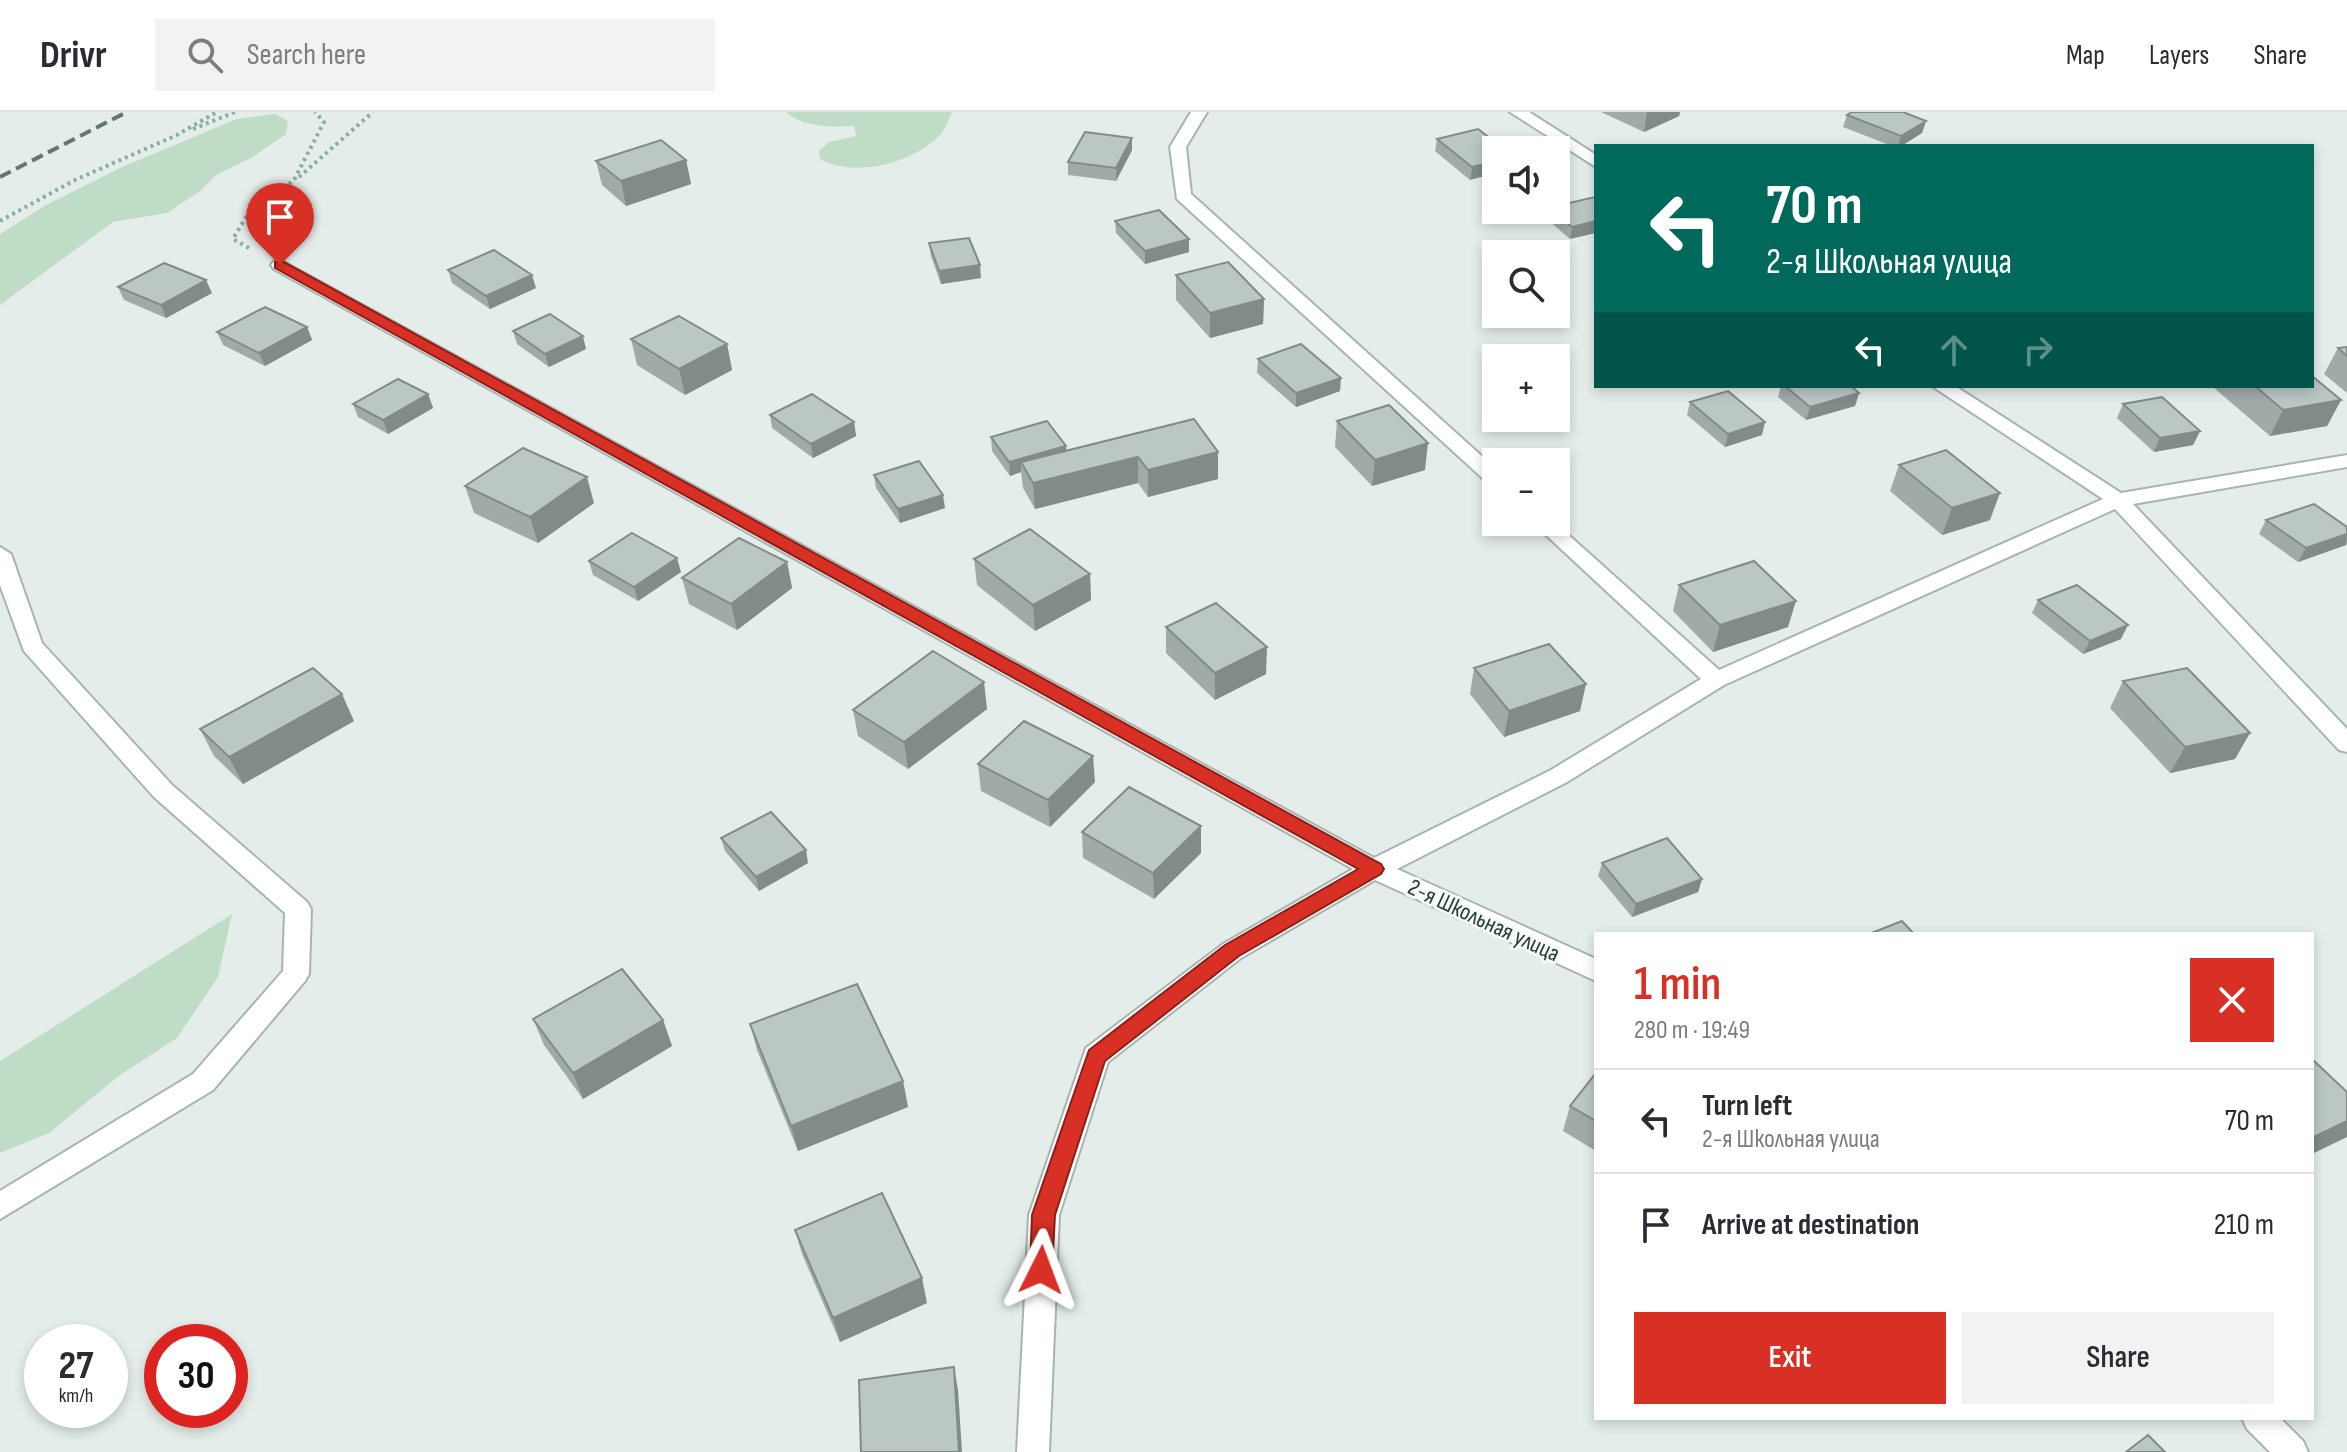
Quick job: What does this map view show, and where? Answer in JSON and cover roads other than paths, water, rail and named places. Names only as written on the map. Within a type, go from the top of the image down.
[{"type":"street","points":[[1199,112],[1178,147],[1183,195],[1482,467]]},
{"type":"street","points":[[1518,112],[1594,161]]},
{"type":"street","name":"2-я Школьная улица","points":[[280,265],[1374,869],[1594,970]]},
{"type":"street","points":[[1945,388],[2118,500],[2347,744]]},
{"type":"street","points":[[1033,1452],[1044,1215],[1096,1056],[1232,951],[1374,869],[1559,776],[1716,680],[2118,500],[2347,461]]},
{"type":"street","points":[[1557,536],[1716,680]]},
{"type":"street","points":[[0,554],[32,646],[163,791],[298,909],[296,974],[203,1082],[0,1206]]},
{"type":"street","points":[[2260,1420],[2292,1452]]},
{"type":"railway","points":[[0,177],[127,112]]}]
